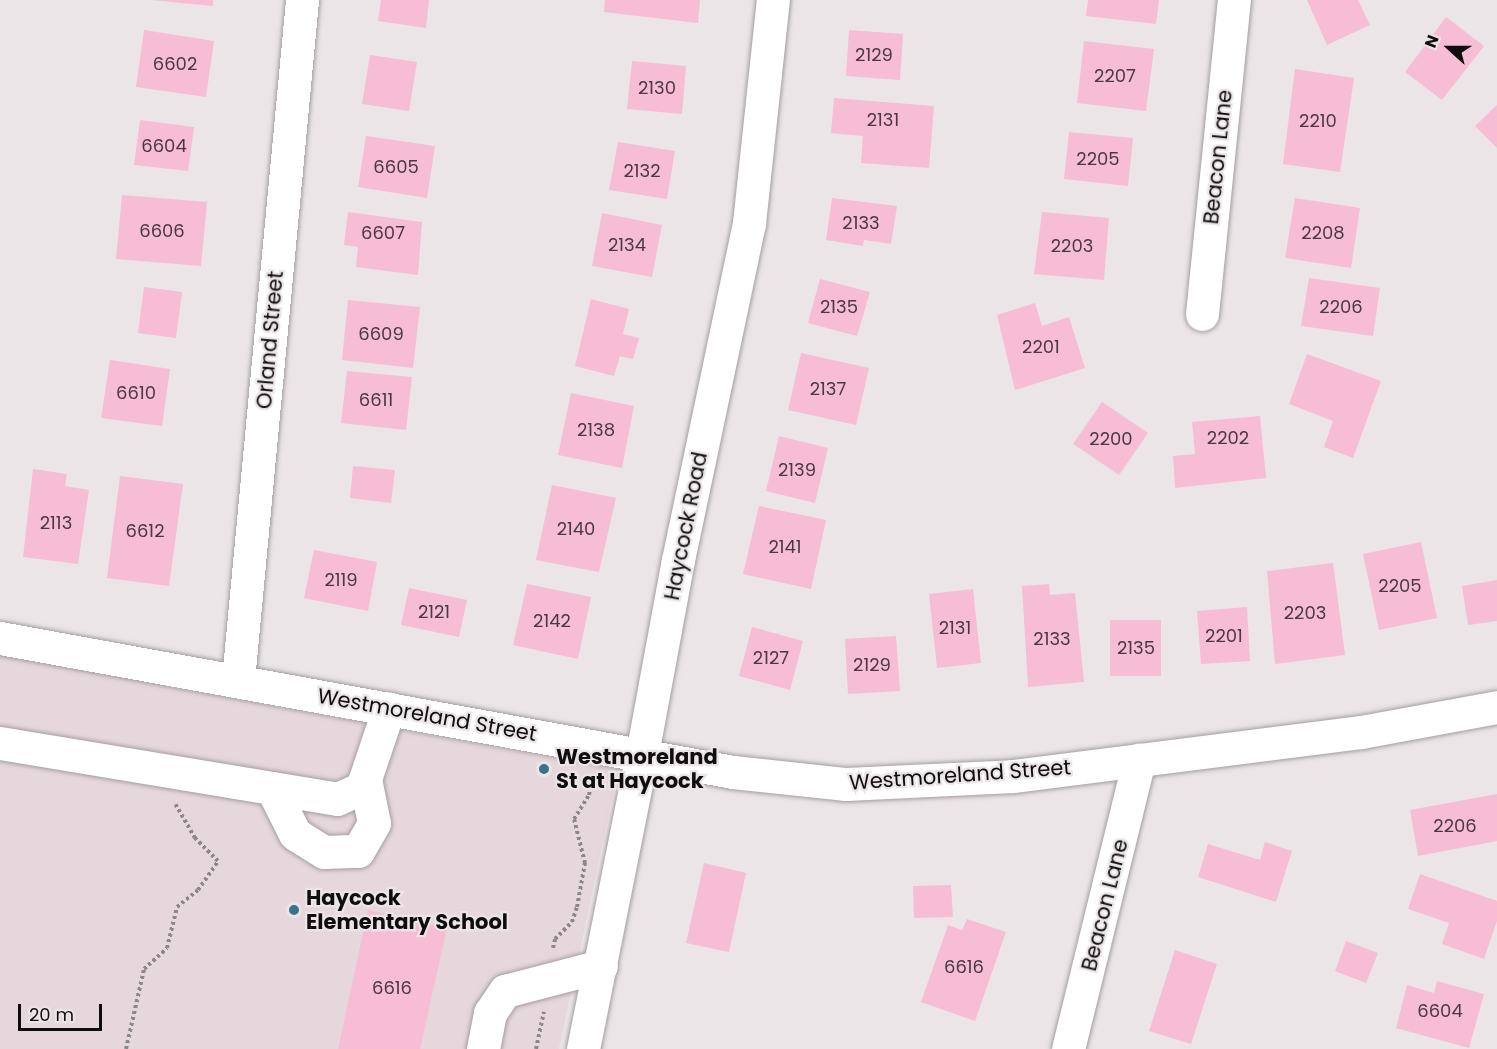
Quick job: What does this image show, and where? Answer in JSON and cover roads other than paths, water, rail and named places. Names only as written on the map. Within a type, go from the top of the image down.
[{"type":"street","name":"Orland Street","points":[[238,680],[302,0]]},
{"type":"street","name":"Haycock Road","points":[[583,1049],[602,966],[678,560],[748,223],[773,0]]},
{"type":"street","name":"Beacon Lane","points":[[1202,314],[1234,0]]},
{"type":"street","name":"Westmoreland Street","points":[[0,638],[733,772],[846,784],[1013,776],[1361,732],[1497,707]]},
{"type":"street","points":[[0,743],[337,800],[362,788],[389,708]]},
{"type":"street","name":"Beacon Lane","points":[[1068,1049],[1139,760]]},
{"type":"street","points":[[272,788],[294,834],[324,852],[358,851],[374,823],[365,779]]},
{"type":"street","points":[[483,1049],[490,1013],[505,991],[602,966]]},
{"type":"place","name":"Westmoreland St at Haycock","points":[[544,769]]},
{"type":"place","name":"Haycock Elementary School","points":[[294,910]]}]
